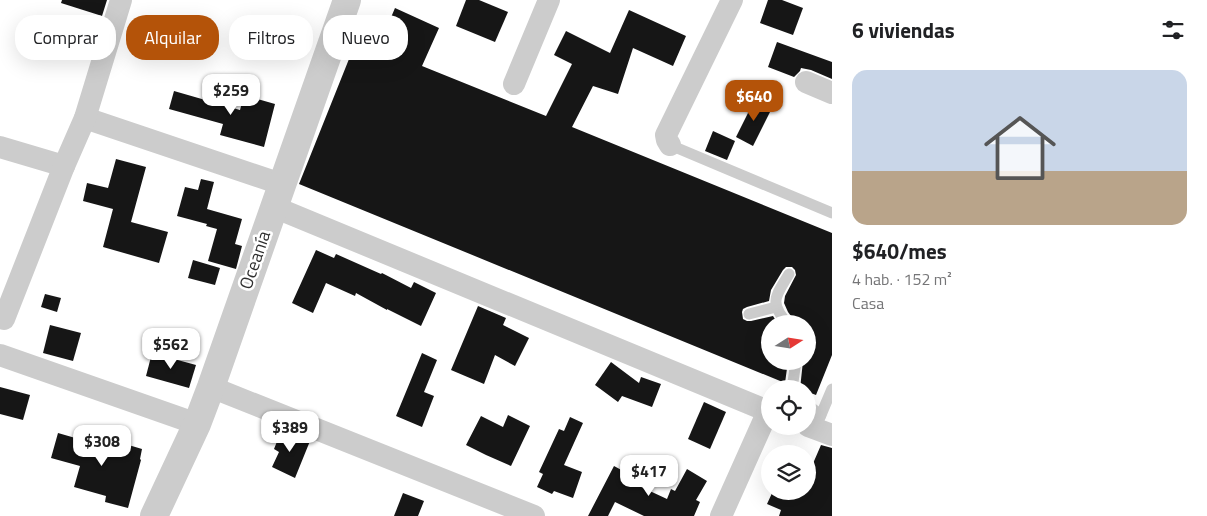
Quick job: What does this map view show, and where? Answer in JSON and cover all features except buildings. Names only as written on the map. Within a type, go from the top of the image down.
[{"type":"street","points":[[4,319],[64,166],[86,118],[121,0]]},
{"type":"street","name":"Oceanía","points":[[154,516],[197,424],[211,387],[347,0]]},
{"type":"street","points":[[514,84],[549,0]]},
{"type":"street","points":[[670,145],[666,135],[732,0]]},
{"type":"street","points":[[806,82],[832,93]]},
{"type":"street","points":[[86,118],[278,196],[761,408]]},
{"type":"street","points":[[0,147],[64,166]]},
{"type":"street","points":[[0,355],[197,424]]},
{"type":"street","points":[[211,387],[534,516]]},
{"type":"street","points":[[721,516],[761,429]]},
{"type":"lane","points":[[670,145],[832,213]]},
{"type":"lane","points":[[780,315],[776,307],[776,295],[789,274]]},
{"type":"lane","points":[[749,314],[776,307]]},
{"type":"lane","points":[[819,426],[832,389]]}]
